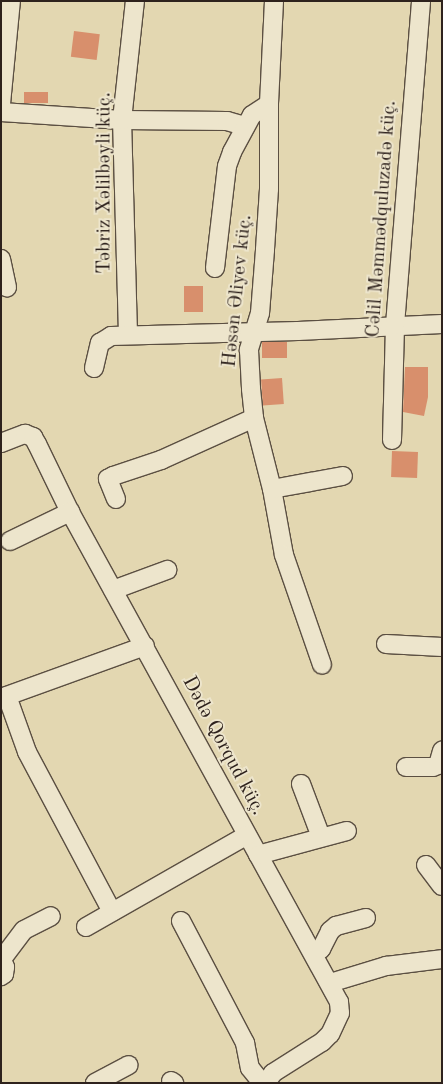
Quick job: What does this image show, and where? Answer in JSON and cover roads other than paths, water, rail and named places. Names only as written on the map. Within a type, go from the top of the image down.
[{"type":"street","points":[[1,104],[12,1]]},
{"type":"street","name":"Təbriz Xəlilbəyli küç.","points":[[128,334],[122,120],[135,1]]},
{"type":"street","name":"Həsən Əliyev küç.","points":[[274,1],[268,104],[269,189],[265,250],[260,313],[249,350],[254,418],[272,489],[284,555],[322,665]]},
{"type":"street","name":"Cəlil Məmmədquluzadə küç.","points":[[392,440],[395,325],[403,205],[421,1]]},
{"type":"street","points":[[215,268],[227,166],[252,115],[268,104]]},
{"type":"street","points":[[1,112],[122,120],[227,121],[245,126]]},
{"type":"street","points":[[1,259],[7,287]]},
{"type":"street","points":[[94,368],[100,343],[105,338],[128,334],[298,331],[442,324]]},
{"type":"street","points":[[116,499],[108,479],[113,476],[161,460],[254,418]]},
{"type":"street","name":"Dədə Qorqud küç.","points":[[1,443],[25,434],[33,437],[70,512],[339,1002],[340,1013],[336,1024],[322,1042],[273,1073],[264,1083]]},
{"type":"street","points":[[272,489],[343,476]]},
{"type":"street","points":[[10,541],[70,512]]},
{"type":"street","points":[[113,590],[167,570]]},
{"type":"street","points":[[386,644],[442,647]]},
{"type":"street","points":[[112,912],[27,752],[4,697],[145,646]]},
{"type":"street","points":[[406,766],[433,767],[438,765],[442,751]]},
{"type":"street","points":[[301,784],[321,837]]},
{"type":"street","points":[[258,855],[347,831]]},
{"type":"street","points":[[86,927],[246,835]]},
{"type":"street","points":[[426,865],[442,886]]},
{"type":"street","points":[[1,976],[4,974],[5,967],[2,959],[24,930],[51,916]]},
{"type":"street","points":[[314,954],[321,949],[325,939],[336,926],[366,918]]},
{"type":"street","points":[[181,920],[245,1043],[250,1068],[264,1083]]},
{"type":"street","points":[[330,983],[386,966],[442,959]]},
{"type":"street","points":[[95,1083],[130,1065]]}]
